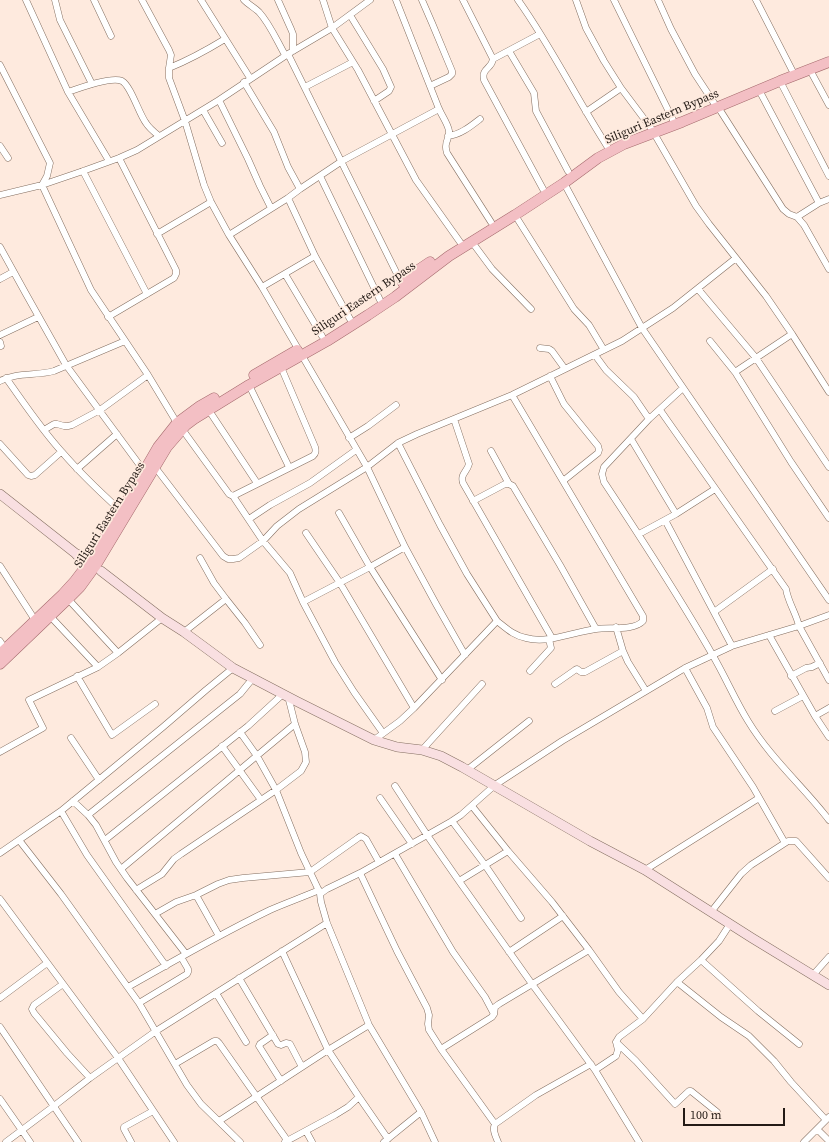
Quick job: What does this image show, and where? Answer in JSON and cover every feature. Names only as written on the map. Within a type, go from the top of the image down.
[{"type":"main road","name":"Siliguri Eastern Bypass","points":[[0,664],[68,599],[93,566],[155,468],[179,426],[194,419],[208,409],[280,367],[322,336],[380,300],[402,284],[415,272],[607,146],[628,136],[652,131],[716,105],[792,70],[829,55]]},
{"type":"main road","name":"Siliguri Eastern Bypass","points":[[2,648],[35,620],[74,582],[93,566],[121,511],[158,447],[200,406],[277,361],[326,341],[379,308],[449,256],[515,215],[611,151],[673,120],[759,90],[829,62]]},
{"type":"street","points":[[26,0],[68,92],[109,162]]},
{"type":"street","points":[[56,0],[60,20],[92,84]]},
{"type":"street","points":[[94,0],[111,36]]},
{"type":"street","points":[[142,0],[171,55],[169,78],[185,121],[204,185],[211,202],[229,235],[262,288],[367,467],[406,547],[465,655]]},
{"type":"street","points":[[201,0],[225,39],[247,80],[300,189]]},
{"type":"street","points":[[244,0],[258,10],[289,53],[402,284]]},
{"type":"street","points":[[278,0],[293,34],[289,53]]},
{"type":"street","points":[[323,0],[332,28],[353,62],[416,180],[460,242]]},
{"type":"street","points":[[396,0],[449,132],[445,147],[447,153],[491,222]]},
{"type":"street","points":[[422,0],[452,71],[452,74],[449,77],[430,86]]},
{"type":"street","points":[[463,0],[493,59],[491,66],[484,72],[484,80],[543,189]]},
{"type":"street","points":[[518,0],[554,55],[607,146]]},
{"type":"street","points":[[576,0],[586,28],[595,44],[621,88],[652,131],[696,206],[766,296],[829,392]]},
{"type":"street","points":[[614,0],[673,120]]},
{"type":"street","points":[[658,0],[671,29],[695,74],[783,209],[789,214],[797,217],[804,225],[829,270]]},
{"type":"street","points":[[756,0],[792,70]]},
{"type":"street","points":[[0,195],[42,185],[120,158],[137,150],[219,100],[289,53],[332,28],[350,15],[365,1]]},
{"type":"street","points":[[350,15],[383,69],[391,87],[389,91],[374,101]]},
{"type":"street","points":[[493,59],[540,34]]},
{"type":"street","points":[[169,68],[187,61],[225,39]]},
{"type":"street","points":[[509,51],[534,94],[536,111],[568,172]]},
{"type":"street","points":[[305,87],[353,62]]},
{"type":"street","points":[[0,65],[50,163],[47,176],[42,185]]},
{"type":"street","points":[[810,70],[829,105]]},
{"type":"street","points":[[68,92],[92,84],[116,80],[122,81],[127,86],[145,123],[159,136]]},
{"type":"street","points":[[780,81],[829,176]]},
{"type":"street","points":[[586,112],[621,88]]},
{"type":"street","points":[[759,90],[819,204]]},
{"type":"street","points":[[219,100],[272,208]]},
{"type":"street","points":[[203,110],[222,143]]},
{"type":"street","points":[[229,235],[288,198],[342,161],[439,110]]},
{"type":"street","points":[[448,136],[456,135],[480,120]]},
{"type":"street","points":[[0,146],[8,158]]},
{"type":"street","points":[[108,317],[174,278],[176,274],[176,270],[120,158]]},
{"type":"street","points":[[83,171],[147,294]]},
{"type":"street","points":[[320,176],[380,300]]},
{"type":"street","points":[[564,183],[642,328],[829,600]]},
{"type":"street","points":[[42,185],[91,290],[148,375],[179,426],[229,494],[233,496],[263,541],[290,573],[303,602],[335,662],[383,733]]},
{"type":"street","points":[[288,198],[315,256],[350,319]]},
{"type":"street","points":[[797,217],[829,199]]},
{"type":"street","points":[[157,234],[211,202]]},
{"type":"street","points":[[515,215],[574,309],[589,325],[604,350]]},
{"type":"street","points":[[472,242],[492,268],[531,309]]},
{"type":"street","points":[[0,246],[38,317],[66,365],[144,471]]},
{"type":"street","points":[[262,288],[315,256]]},
{"type":"street","points":[[155,468],[223,556],[228,559],[239,558],[263,541],[277,526],[299,509],[367,467],[398,443],[512,395],[622,341],[673,308],[736,258]]},
{"type":"street","points":[[0,279],[14,272]]},
{"type":"street","points":[[285,274],[322,336]]},
{"type":"street","points":[[698,289],[756,358],[829,467]]},
{"type":"street","points":[[0,335],[38,317]]},
{"type":"street","points":[[735,372],[792,334]]},
{"type":"street","points":[[0,381],[23,374],[45,373],[125,341]]},
{"type":"street","points":[[710,341],[735,372],[791,462],[829,518]]},
{"type":"street","points":[[540,348],[549,349],[552,351],[565,369]]},
{"type":"street","points":[[595,355],[606,370],[634,397],[650,419]]},
{"type":"street","points":[[233,496],[315,454],[316,451],[280,367]]},
{"type":"street","points":[[44,430],[54,424],[68,426],[100,410],[148,375]]},
{"type":"street","points":[[550,376],[564,404],[598,446],[599,450],[598,453],[563,480]]},
{"type":"street","points":[[6,378],[61,452],[121,511]]},
{"type":"street","points":[[249,385],[289,467]]},
{"type":"street","points":[[683,388],[650,419],[604,467],[602,474],[604,482],[639,534],[712,655],[748,721],[780,765],[829,820]]},
{"type":"street","points":[[398,443],[440,526],[467,574],[497,621],[512,633],[525,638],[539,640],[596,629],[616,627],[625,628],[640,624],[643,621],[643,616],[512,395]]},
{"type":"street","points":[[349,438],[396,405]]},
{"type":"street","points":[[208,409],[257,483]]},
{"type":"street","points":[[660,410],[786,588],[787,596],[798,619],[799,626],[829,680]]},
{"type":"street","points":[[454,419],[469,464],[468,469],[461,478],[463,483],[551,638],[551,648],[530,671]]},
{"type":"street","points":[[77,469],[117,434]]},
{"type":"street","points":[[631,439],[676,514]]},
{"type":"street","points":[[0,444],[28,475],[31,476],[35,475],[61,452]]},
{"type":"street","points":[[248,519],[310,483],[356,450]]},
{"type":"street","points":[[491,451],[509,484],[513,486],[560,564],[596,629]]},
{"type":"street","points":[[473,501],[505,484],[509,484]]},
{"type":"street","points":[[639,534],[666,520],[715,489]]},
{"type":"street","points":[[0,494],[75,553],[162,618],[184,632],[233,668],[374,740],[397,747],[422,750],[441,756],[495,785],[590,841],[645,870],[829,985]]},
{"type":"street","points":[[339,513],[370,568],[442,680]]},
{"type":"street","points":[[666,520],[732,646]]},
{"type":"street","points":[[306,533],[340,583],[414,708]]},
{"type":"street","points":[[303,602],[370,568],[406,547]]},
{"type":"street","points":[[200,558],[214,583],[260,645]]},
{"type":"street","points":[[0,566],[35,620]]},
{"type":"street","points":[[714,612],[773,569]]},
{"type":"street","points":[[68,599],[118,652]]},
{"type":"street","points":[[184,632],[226,599]]},
{"type":"street","points":[[128,987],[219,936],[272,909],[327,889],[360,873],[412,844],[452,821],[472,806],[495,785],[562,741],[685,668],[732,646],[799,626],[829,615]]},
{"type":"street","points":[[50,616],[98,667]]},
{"type":"street","points":[[0,752],[43,728],[29,700],[98,667],[162,618]]},
{"type":"street","points":[[374,740],[414,708],[497,621]]},
{"type":"street","points":[[616,627],[628,662],[646,691]]},
{"type":"street","points":[[769,635],[791,676],[829,737]]},
{"type":"street","points":[[555,684],[577,669],[581,672],[585,672],[623,651]]},
{"type":"street","points":[[791,676],[820,663]]},
{"type":"street","points":[[0,853],[61,811],[233,668]]},
{"type":"street","points":[[685,668],[707,708],[713,727],[740,767],[785,843]]},
{"type":"street","points":[[77,676],[112,735],[155,704]]},
{"type":"street","points":[[88,815],[240,694],[254,678]]},
{"type":"street","points":[[422,750],[482,684]]},
{"type":"street","points":[[136,890],[162,874],[174,859],[276,790],[301,771],[306,762],[305,752],[285,695]]},
{"type":"street","points":[[105,840],[285,695]]},
{"type":"street","points":[[775,711],[803,696]]},
{"type":"street","points":[[815,716],[829,708]]},
{"type":"street","points":[[467,770],[529,721]]},
{"type":"street","points":[[121,869],[295,724]]},
{"type":"street","points":[[240,732],[257,756],[276,790],[301,853],[319,892],[327,923],[369,1025],[421,1112],[435,1142]]},
{"type":"street","points":[[71,738],[99,780]]},
{"type":"street","points":[[222,746],[261,800]]},
{"type":"street","points":[[395,786],[427,835],[509,952],[591,1064],[639,1142]]},
{"type":"street","points":[[380,798],[412,844]]},
{"type":"street","points":[[645,870],[759,798]]},
{"type":"street","points":[[73,801],[96,825],[121,869],[184,956],[188,969],[187,974],[139,1003]]},
{"type":"street","points":[[472,806],[563,916],[619,992],[643,1019]]},
{"type":"street","points":[[61,811],[87,855],[166,966]]},
{"type":"street","points":[[452,821],[485,865],[521,918]]},
{"type":"street","points":[[155,914],[176,902],[196,896],[229,880],[310,872],[361,836],[366,839],[379,862]]},
{"type":"street","points":[[19,840],[61,894],[139,1003],[187,1085],[201,1104],[240,1142]]},
{"type":"street","points":[[711,912],[741,874],[751,865],[792,840],[796,841],[829,878]]},
{"type":"street","points":[[459,881],[508,851]]},
{"type":"street","points":[[394,854],[453,952],[485,997],[494,1014]]},
{"type":"street","points":[[360,873],[397,951],[427,1008],[429,1015],[429,1030],[441,1050],[495,1124]]},
{"type":"street","points":[[196,896],[219,936]]},
{"type":"street","points":[[0,899],[118,1058],[174,1142]]},
{"type":"street","points":[[509,952],[563,916]]},
{"type":"street","points":[[6,1142],[90,1078],[156,1032],[327,923]]},
{"type":"street","points":[[595,1070],[616,1056],[618,1050],[616,1042],[619,1037],[643,1019],[677,982],[701,960],[718,941],[730,924]]},
{"type":"street","points":[[441,1050],[492,1017],[494,1014],[494,1007],[589,950]]},
{"type":"street","points":[[282,951],[328,1050],[386,1140],[421,1112]]},
{"type":"street","points":[[813,975],[829,957]]},
{"type":"street","points":[[701,960],[758,1011],[799,1044]]},
{"type":"street","points":[[0,998],[47,963]]},
{"type":"street","points":[[239,978],[279,1045],[286,1043],[290,1044],[302,1067]]},
{"type":"street","points":[[677,982],[721,1017],[749,1036],[774,1061],[791,1082],[827,1118],[804,1142]]},
{"type":"street","points":[[63,984],[34,1005],[32,1009],[34,1014],[52,1036],[90,1078]]},
{"type":"street","points":[[216,993],[246,1042]]},
{"type":"street","points":[[219,1121],[369,1025]]},
{"type":"street","points":[[0,1026],[78,1142]]},
{"type":"street","points":[[273,1035],[259,1046],[281,1081]]},
{"type":"street","points":[[175,1064],[214,1041],[217,1041],[286,1141],[348,1107],[359,1097]]},
{"type":"street","points":[[616,1042],[636,1061],[675,1104],[689,1091],[691,1091],[717,1112]]},
{"type":"street","points":[[498,1142],[494,1130],[495,1124],[536,1096],[591,1064]]},
{"type":"street","points":[[0,1099],[30,1142]]},
{"type":"street","points":[[131,1142],[124,1127],[153,1111]]},
{"type":"street","points":[[817,1129],[829,1141]]},
{"type":"street","points":[[306,1131],[312,1142]]}]
